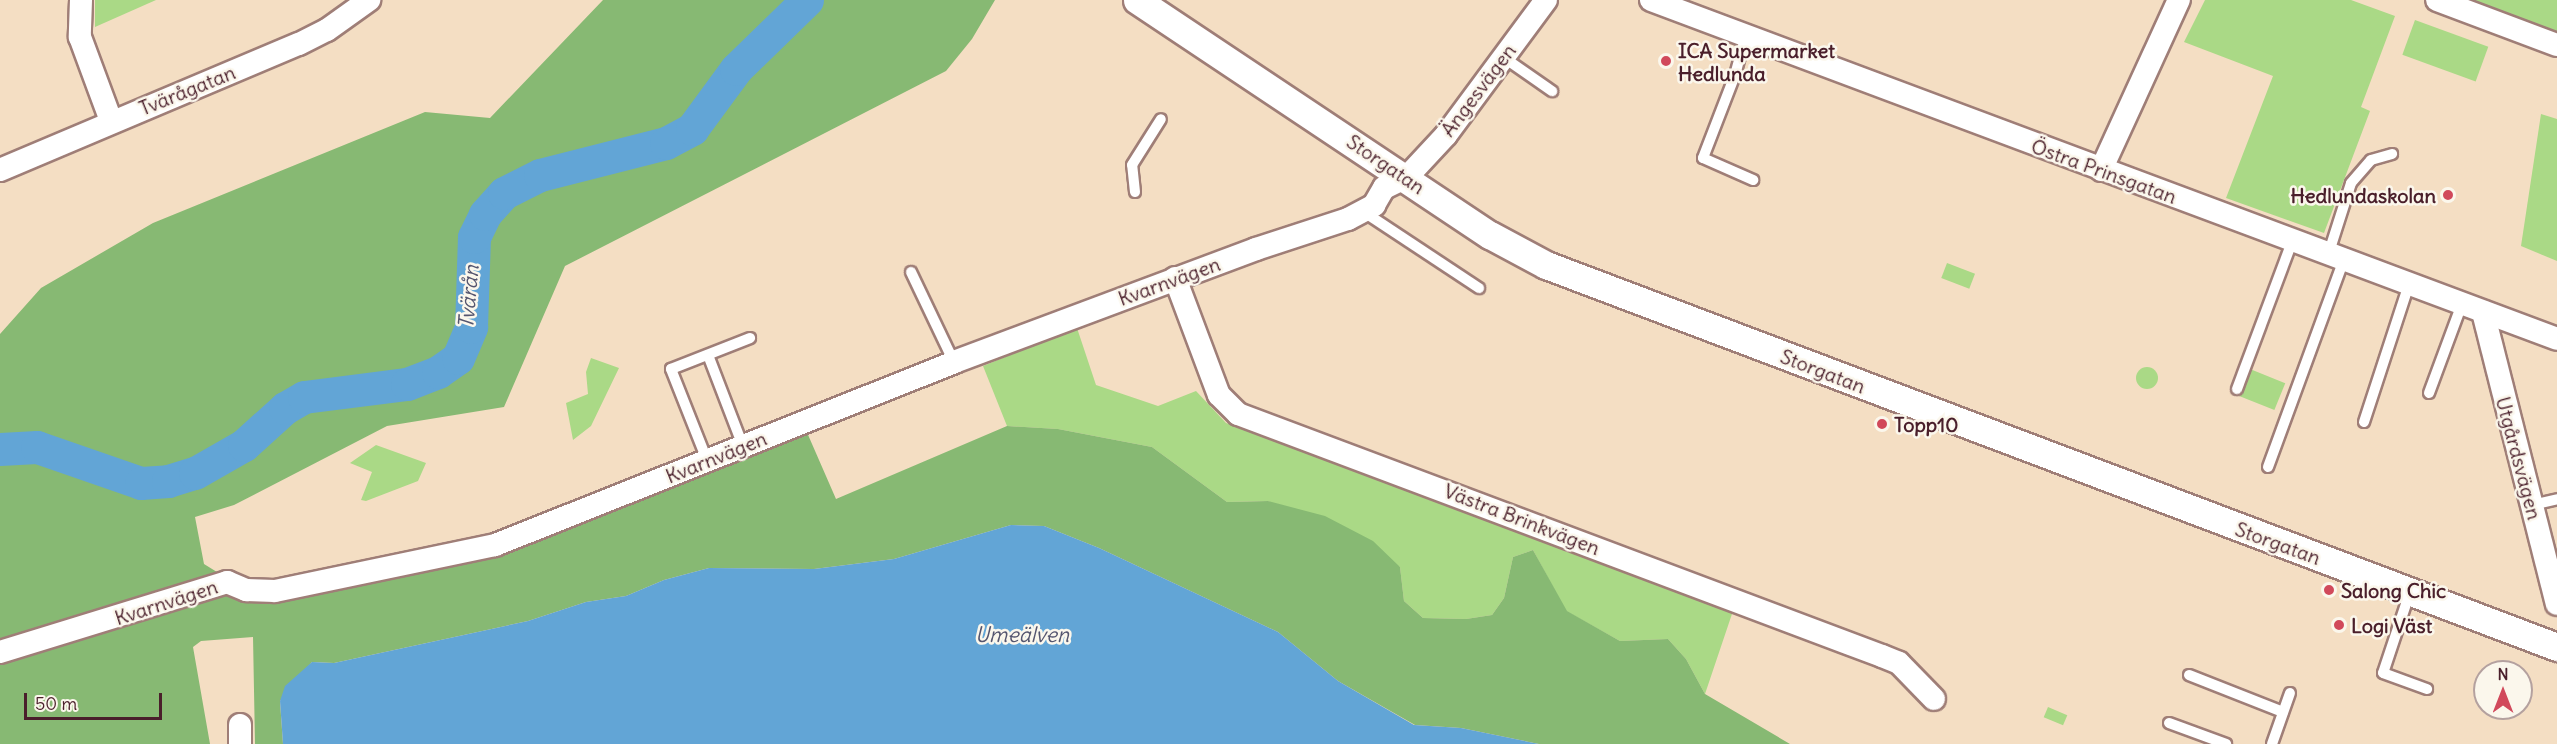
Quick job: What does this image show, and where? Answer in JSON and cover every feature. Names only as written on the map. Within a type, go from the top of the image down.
[{"type":"street","points":[[81,0],[80,37],[111,121]]},
{"type":"street","name":"Tvärågatan","points":[[0,170],[111,121],[299,44],[327,30],[369,0]]},
{"type":"street","name":"Storgatan","points":[[1137,0],[1407,177],[1490,235],[1571,276],[2557,647]]},
{"type":"street","name":"Ängesvägen","points":[[1407,177],[1446,135],[1546,0]]},
{"type":"street","name":"Östra Prinsgatan","points":[[1652,0],[2557,339]]},
{"type":"street","points":[[2101,170],[2180,0]]},
{"type":"street","points":[[2437,0],[2556,43]]},
{"type":"street","points":[[1364,212],[1374,205],[1384,188],[1407,177]]},
{"type":"street","name":"Kvarnvägen","points":[[0,652],[227,582],[246,590],[275,591],[495,545],[954,362],[1175,279],[1364,212]]},
{"type":"street","name":"Västra Brinkvägen","points":[[1175,279],[1219,395],[1238,414],[1882,656],[1899,663],[1934,699]]},
{"type":"street","name":"Utgårdsvägen","points":[[2483,312],[2532,505],[2554,574],[2557,604]]},
{"type":"lane","points":[[1746,35],[1735,75],[1702,158],[1753,180]]},
{"type":"lane","points":[[1503,56],[1552,91]]},
{"type":"lane","points":[[1135,192],[1132,165],[1161,119]]},
{"type":"lane","points":[[2268,467],[2337,255],[2351,183],[2371,160],[2392,154]]},
{"type":"lane","points":[[1364,212],[1479,288]]},
{"type":"lane","points":[[2237,389],[2293,239]]},
{"type":"lane","points":[[910,272],[954,362]]},
{"type":"lane","points":[[2364,422],[2409,284]]},
{"type":"lane","points":[[2429,393],[2462,304]]},
{"type":"lane","points":[[707,460],[671,369],[750,338]]},
{"type":"lane","points":[[708,355],[742,446]]},
{"type":"lane","points":[[2532,505],[2557,499]]},
{"type":"lane","points":[[2410,591],[2383,673],[2427,689]]},
{"type":"lane","points":[[2189,675],[2283,712]]},
{"type":"lane","points":[[2272,744],[2290,693]]},
{"type":"lane","points":[[2169,723],[2226,744]]},
{"type":"green space","points":[[95,0],[156,0],[95,27]]},
{"type":"green space","points":[[603,0],[995,0],[972,39],[946,71],[565,266],[504,407],[387,426],[234,505],[195,517],[204,564],[246,590],[495,545],[802,421],[836,499],[1007,426],[1058,429],[1152,447],[1227,502],[1268,501],[1325,516],[1373,541],[1400,567],[1404,601],[1423,618],[1466,619],[1492,615],[1504,598],[1513,557],[1533,550],[1567,611],[1620,641],[1668,639],[1686,659],[1705,694],[1790,744],[1539,744],[1461,728],[1415,725],[1338,681],[1278,632],[1099,548],[1044,526],[1011,525],[894,559],[814,569],[709,568],[664,580],[626,596],[586,602],[528,621],[334,663],[312,662],[280,701],[283,744],[255,744],[253,637],[201,641],[193,647],[210,744],[0,744],[0,334],[41,288],[153,223],[425,112],[490,118]]},
{"type":"green space","points":[[2205,0],[2351,0],[2395,16],[2361,107],[2370,111],[2324,233],[2226,198],[2273,76],[2184,42]]},
{"type":"green space","points":[[2437,0],[2557,0],[2557,40]]},
{"type":"green space","points":[[2415,20],[2488,47],[2476,81],[2402,55]]},
{"type":"green space","points":[[2541,114],[2557,119],[2557,261],[2521,246]]},
{"type":"green space","points":[[1947,263],[1975,274],[1969,289],[1941,278]]},
{"type":"green space","points":[[1077,328],[1096,385],[1158,406],[1196,391],[1226,423],[1317,452],[1735,605],[1705,694],[1686,659],[1668,639],[1620,641],[1566,611],[1533,550],[1513,557],[1504,598],[1492,615],[1466,619],[1423,618],[1404,601],[1400,567],[1268,501],[1227,502],[1152,447],[1058,429],[1007,426],[983,366]]},
{"type":"green space","points":[[591,358],[619,368],[591,426],[573,440],[566,403],[588,394],[586,372]]},
{"type":"green space","points":[[2147,367],[2155,370],[2158,378],[2155,386],[2147,389],[2139,386],[2136,378],[2139,370]]},
{"type":"green space","points":[[2250,369],[2285,383],[2274,410],[2239,396]]},
{"type":"green space","points":[[376,445],[426,463],[418,481],[366,501],[361,500],[372,472],[350,463]]},
{"type":"green space","points":[[2048,707],[2067,715],[2063,725],[2044,717]]},
{"type":"water","name":"Umeälven","points":[[1011,525],[1044,526],[1099,548],[1278,632],[1338,681],[1414,725],[1461,728],[1539,744],[283,744],[280,701],[285,686],[312,662],[334,663],[528,621],[586,602],[626,596],[664,580],[709,568],[814,569],[894,559]]},
{"type":"waterway","name":"Tvärån","points":[[0,449],[37,447],[141,483],[168,481],[195,473],[244,445],[285,408],[304,397],[407,384],[438,372],[458,358],[471,327],[474,237],[485,214],[504,193],[540,175],[666,143],[692,129],[736,69],[807,0]]},
{"type":"place","name":"ICA Supermarket Hedlunda","points":[[1666,61]]},
{"type":"place","name":"Hedlundaskolan","points":[[2448,195]]},
{"type":"place","name":"Topp10","points":[[1882,424]]},
{"type":"place","name":"Salong Chic","points":[[2329,590]]},
{"type":"place","name":"Logi Väst","points":[[2339,625]]}]
